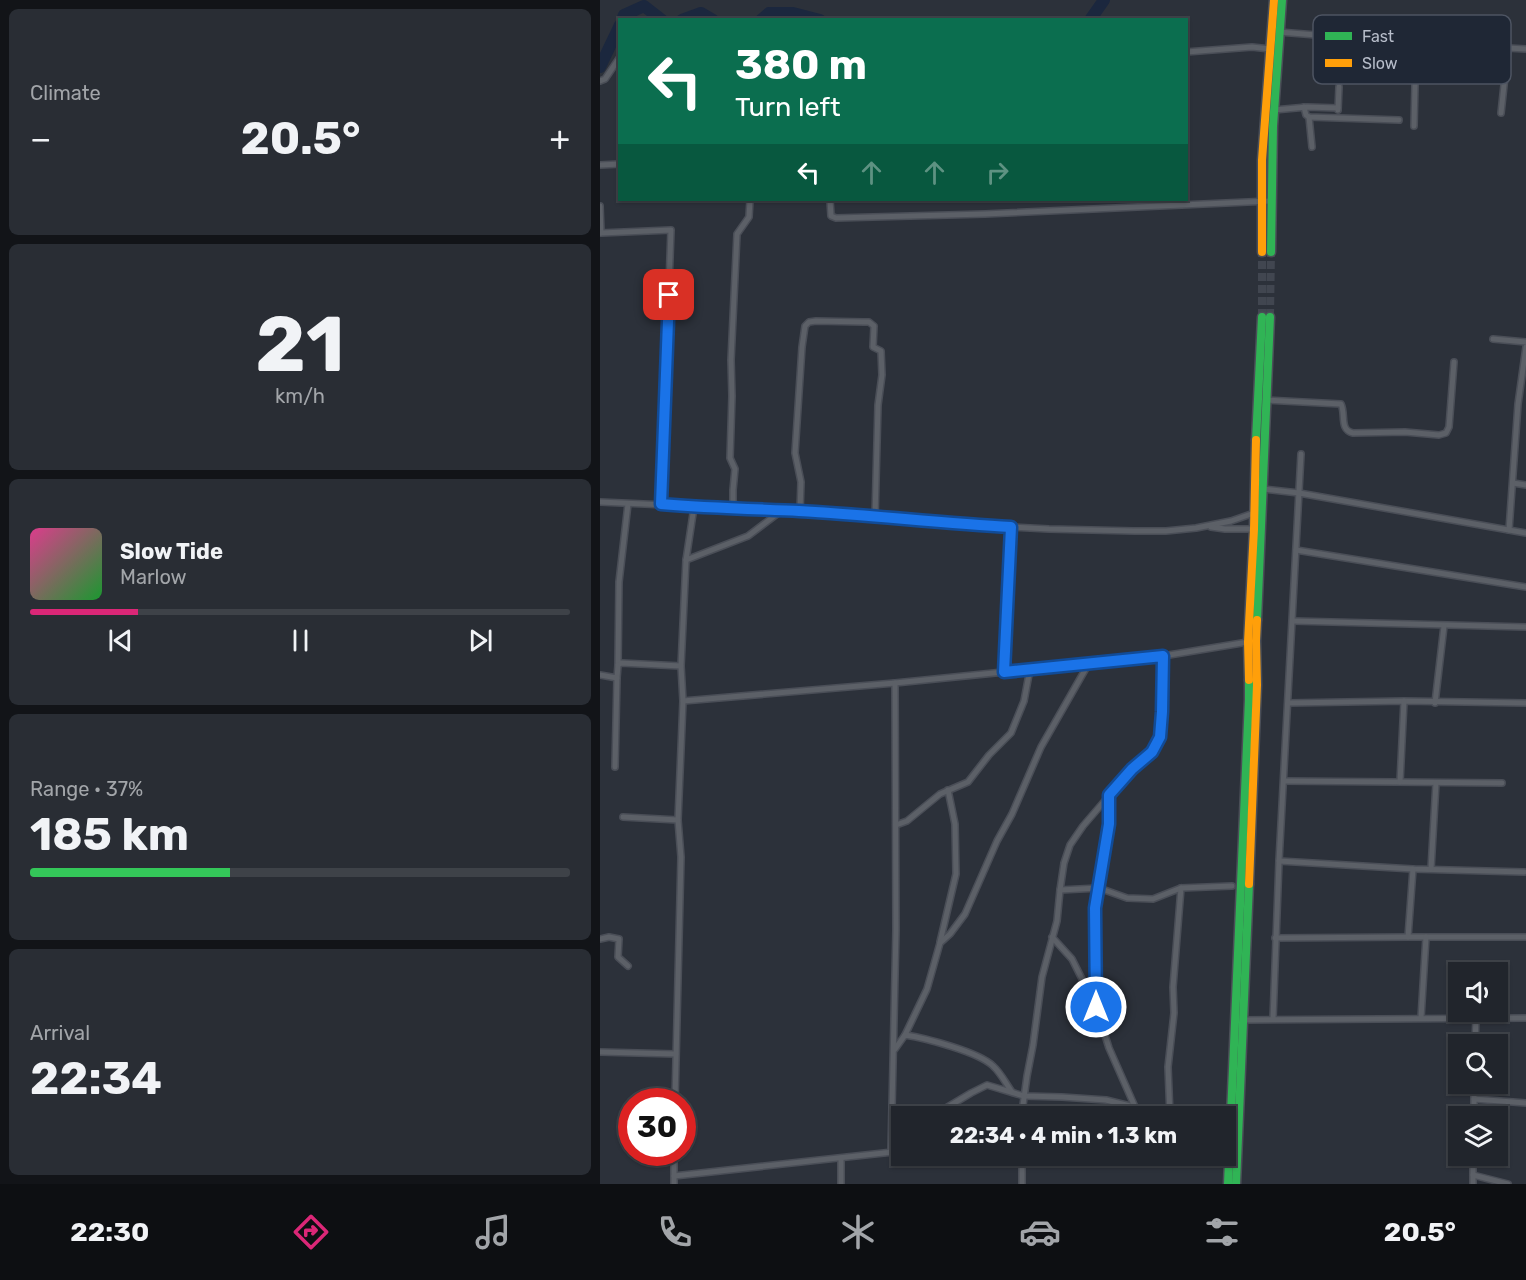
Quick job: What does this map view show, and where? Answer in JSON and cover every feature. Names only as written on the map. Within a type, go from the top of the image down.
[{"type":"main road","points":[[1266,201],[1262,160],[1274,0]]},
{"type":"main road","points":[[1266,252],[1266,201],[1282,0]]},
{"type":"main road","points":[[1228,1106],[1248,699],[1258,529],[1264,489],[1267,400],[1266,317],[1257,408],[1254,513],[1258,529]]},
{"type":"main road","points":[[1236,1184],[1257,685],[1252,642]]},
{"type":"main road","points":[[1228,1166],[1228,1184]]},
{"type":"street","points":[[1279,32],[1313,35]]},
{"type":"street","points":[[1188,52],[1252,47],[1270,49]]},
{"type":"street","points":[[1511,48],[1526,49]]},
{"type":"street","points":[[600,81],[605,79],[618,60]]},
{"type":"street","points":[[1414,126],[1415,84]]},
{"type":"street","points":[[1501,113],[1504,84]]},
{"type":"street","points":[[1337,117],[1339,87]]},
{"type":"street","points":[[1274,110],[1304,107],[1338,108]]},
{"type":"street","points":[[1304,107],[1309,117],[1312,147]]},
{"type":"street","points":[[1309,117],[1399,120]]},
{"type":"street","points":[[600,165],[618,164]]},
{"type":"street","points":[[736,509],[733,501],[735,469],[730,458],[736,234],[749,217],[750,201]]},
{"type":"street","points":[[830,201],[831,216],[836,218],[986,214],[1266,201]]},
{"type":"street","points":[[600,206],[601,233],[671,230],[661,504]]},
{"type":"street","points":[[800,512],[801,482],[795,453],[805,326],[809,322],[816,321],[869,322],[874,326],[873,346],[881,351],[882,375],[878,405],[875,518]]},
{"type":"street","points":[[1493,339],[1526,342]]},
{"type":"street","points":[[1509,530],[1514,446],[1526,347]]},
{"type":"street","points":[[1267,400],[1341,404],[1344,428],[1347,432],[1405,432],[1439,435],[1446,433],[1449,427],[1454,362]]},
{"type":"street","points":[[1518,404],[1526,405]]},
{"type":"street","points":[[1273,1019],[1275,938],[1301,454]]},
{"type":"street","points":[[1513,483],[1526,485]]},
{"type":"street","points":[[1264,489],[1299,493],[1526,533]]},
{"type":"street","points":[[600,502],[800,512],[1011,527],[1166,531],[1207,527],[1254,513]]},
{"type":"street","points":[[615,767],[620,582],[628,504]]},
{"type":"street","points":[[675,1088],[681,857],[678,820],[683,701],[681,666],[686,560],[693,507]]},
{"type":"street","points":[[686,560],[748,536],[781,511]]},
{"type":"street","points":[[1004,672],[1011,527]]},
{"type":"street","points":[[1207,527],[1258,529]]},
{"type":"street","points":[[1296,550],[1526,587]]},
{"type":"street","points":[[1293,621],[1526,627]]},
{"type":"street","points":[[1435,703],[1444,626]]},
{"type":"street","points":[[683,701],[896,683],[1163,656],[1252,642]]},
{"type":"street","points":[[1024,1106],[1042,977],[1057,921],[1064,863],[1070,845],[1083,826],[1132,769],[1152,752],[1160,737],[1163,656]]},
{"type":"street","points":[[618,665],[621,663],[681,666]]},
{"type":"street","points":[[940,943],[965,914],[1041,747],[1089,663]]},
{"type":"street","points":[[896,825],[907,821],[940,794],[968,782],[989,755],[1011,733],[1024,701],[1030,669]]},
{"type":"street","points":[[600,675],[617,678]]},
{"type":"street","points":[[892,1106],[896,683]]},
{"type":"street","points":[[1289,703],[1404,701],[1526,703]]},
{"type":"street","points":[[1400,782],[1404,701]]},
{"type":"street","points":[[1284,781],[1502,783]]},
{"type":"street","points":[[1431,869],[1436,783]]},
{"type":"street","points":[[894,1050],[905,1035],[927,989],[956,874],[955,824],[948,790]]},
{"type":"street","points":[[1096,1007],[1095,908],[1109,824],[1109,795]]},
{"type":"street","points":[[622,817],[678,820]]},
{"type":"street","points":[[1279,861],[1413,869],[1524,872]]},
{"type":"street","points":[[1408,937],[1413,869]]},
{"type":"street","points":[[1059,890],[1099,888],[1127,898],[1153,899],[1181,888],[1232,886]]},
{"type":"street","points":[[1170,1106],[1168,1067],[1174,1013],[1173,987],[1181,888]]},
{"type":"street","points":[[600,939],[609,937],[619,939],[618,957],[628,966]]},
{"type":"street","points":[[1052,937],[1072,959],[1096,1007],[1109,1048],[1134,1106]]},
{"type":"street","points":[[1421,1018],[1426,937]]},
{"type":"street","points":[[1275,938],[1526,937]]},
{"type":"street","points":[[1243,1020],[1448,1018]]},
{"type":"street","points":[[1508,1018],[1526,1018]]},
{"type":"street","points":[[905,1035],[942,1043],[992,1064],[1013,1093]]},
{"type":"street","points":[[600,1052],[676,1054]]},
{"type":"street","points":[[949,1106],[987,1085],[1024,1096],[1106,1100],[1130,1106]]},
{"type":"street","points":[[1474,1094],[1474,1106]]},
{"type":"street","points":[[1474,1099],[1526,1103]]},
{"type":"street","points":[[674,1176],[891,1152]]},
{"type":"street","points":[[841,1158],[842,1184]]},
{"type":"street","points":[[674,1166],[674,1184]]},
{"type":"street","points":[[1022,1166],[1022,1184]]},
{"type":"street","points":[[1473,1166],[1473,1184]]},
{"type":"street","points":[[1473,1176],[1508,1184]]},
{"type":"waterway","points":[[1091,18],[1104,0]]},
{"type":"waterway","points":[[623,18],[624,15],[644,6],[659,18]]},
{"type":"waterway","points":[[687,18],[701,13],[710,18]]},
{"type":"waterway","points":[[763,18],[769,13],[793,13],[812,18]]},
{"type":"waterway","points":[[600,67],[618,29]]},
{"type":"tunnel","points":[[1262,252],[1262,317]]},
{"type":"tunnel","points":[[1270,317],[1271,252]]},
{"type":"traffic: fast","points":[[1271,252],[1273,126],[1282,0]]},
{"type":"traffic: fast","points":[[1256,440],[1262,317]]},
{"type":"traffic: fast","points":[[1257,620],[1270,317]]},
{"type":"traffic: fast","points":[[1228,1184],[1249,680]]},
{"type":"traffic: fast","points":[[1236,1184],[1249,884]]},
{"type":"traffic: slow","points":[[1262,252],[1262,160],[1274,0]]},
{"type":"traffic: slow","points":[[1249,680],[1248,642],[1256,440]]},
{"type":"traffic: slow","points":[[1249,884],[1257,685],[1257,620]]},
{"type":"route","points":[[669,295],[661,504],[1011,527],[1004,672],[1163,656],[1160,737],[1152,752],[1132,769],[1109,795],[1109,824],[1095,908],[1096,1007]]}]
